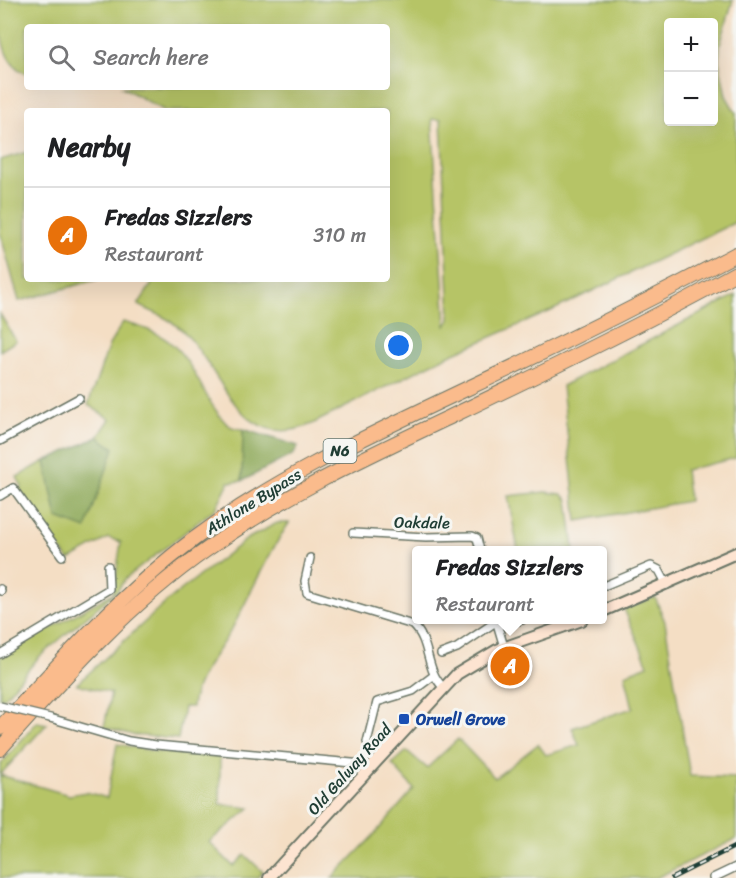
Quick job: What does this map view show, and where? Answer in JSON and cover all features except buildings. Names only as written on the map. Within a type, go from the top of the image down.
[{"type":"highway","name":"Athlone Bypass","points":[[0,728],[105,616],[174,555],[224,518],[301,471],[360,440],[608,322],[736,254]]},
{"type":"highway","name":"Athlone Bypass","points":[[0,749],[87,651],[135,605],[239,527],[367,454],[584,352],[736,273]]},
{"type":"highway","points":[[687,300],[736,281]]},
{"type":"main road","points":[[607,609],[736,553]]},
{"type":"main road","name":"Old Galway Road","points":[[269,878],[443,687],[468,665],[504,646],[570,624]]},
{"type":"street","points":[[0,441],[79,398]]},
{"type":"street","points":[[0,496],[16,487],[62,556]]},
{"type":"street","name":"Oakdale","points":[[353,533],[472,536],[477,538],[479,546]]},
{"type":"street","points":[[310,558],[306,581],[307,593],[413,625],[422,636],[433,676],[443,687]]},
{"type":"street","points":[[0,654],[109,589],[108,566]]},
{"type":"street","points":[[607,585],[651,566],[659,570],[667,585]]},
{"type":"street","points":[[441,654],[456,648],[494,624]]},
{"type":"street","points":[[498,624],[504,646]]},
{"type":"street","points":[[367,742],[377,702],[413,691],[433,676]]},
{"type":"street","points":[[0,706],[129,741],[352,763],[368,770]]},
{"type":"street","points":[[713,878],[736,867]]},
{"type":"green space","points":[[0,0],[733,0],[720,45],[719,61],[726,96],[736,113],[736,222],[551,311],[445,357],[312,424],[287,431],[267,428],[250,419],[236,405],[198,349],[180,328],[138,305],[153,282],[390,282],[390,108],[160,108],[127,90],[390,90],[390,24],[24,24],[24,72],[11,62],[3,44]],"holes":[[[432,119],[441,119],[450,319],[446,326]]]},
{"type":"green space","points":[[24,153],[24,282],[88,282],[19,301],[0,232],[0,160]]},
{"type":"green space","points":[[736,295],[736,458],[685,470],[689,501],[577,521],[562,386]]},
{"type":"green space","points":[[0,314],[16,341],[0,351]]},
{"type":"green space","points":[[123,322],[156,333],[168,340],[188,364],[219,415],[230,426],[243,429],[242,481],[229,482],[216,508],[125,579],[118,590],[39,657],[4,698],[0,698],[0,657],[113,593],[121,542],[108,538],[69,560],[17,491],[22,487],[17,477],[45,461],[57,518],[114,448],[98,437],[110,419],[88,405],[109,345]]},
{"type":"green space","points":[[243,429],[298,446],[294,454],[242,481]]},
{"type":"green space","points":[[98,437],[114,448],[86,529],[57,518],[45,461]]},
{"type":"green space","points":[[545,492],[562,494],[568,500],[574,546],[517,546],[508,496]]},
{"type":"green space","points":[[277,523],[289,523],[267,560],[234,625],[203,675],[192,707],[184,707],[178,739],[133,735],[104,727],[111,693],[77,684],[172,597],[247,539]]},
{"type":"green space","points":[[655,597],[665,622],[690,776],[736,778],[736,839],[656,878],[332,878],[414,789],[392,764],[407,751],[427,768],[458,739],[495,778],[538,744],[546,755],[579,745],[572,728],[633,708],[625,674],[648,665],[624,609]]},
{"type":"green space","points":[[37,722],[47,724],[0,775],[0,765]]},
{"type":"green space","points":[[117,744],[160,752],[220,757],[220,804],[250,808],[209,842],[233,866],[245,855],[263,872],[257,878],[0,878],[0,775],[69,795],[86,792],[107,798]]},
{"type":"railway","points":[[672,878],[736,846]]},
{"type":"place","name":"Fredas Sizzlers","points":[[510,666]]},
{"type":"place","name":"Orwell Grove","points":[[404,719]]}]
